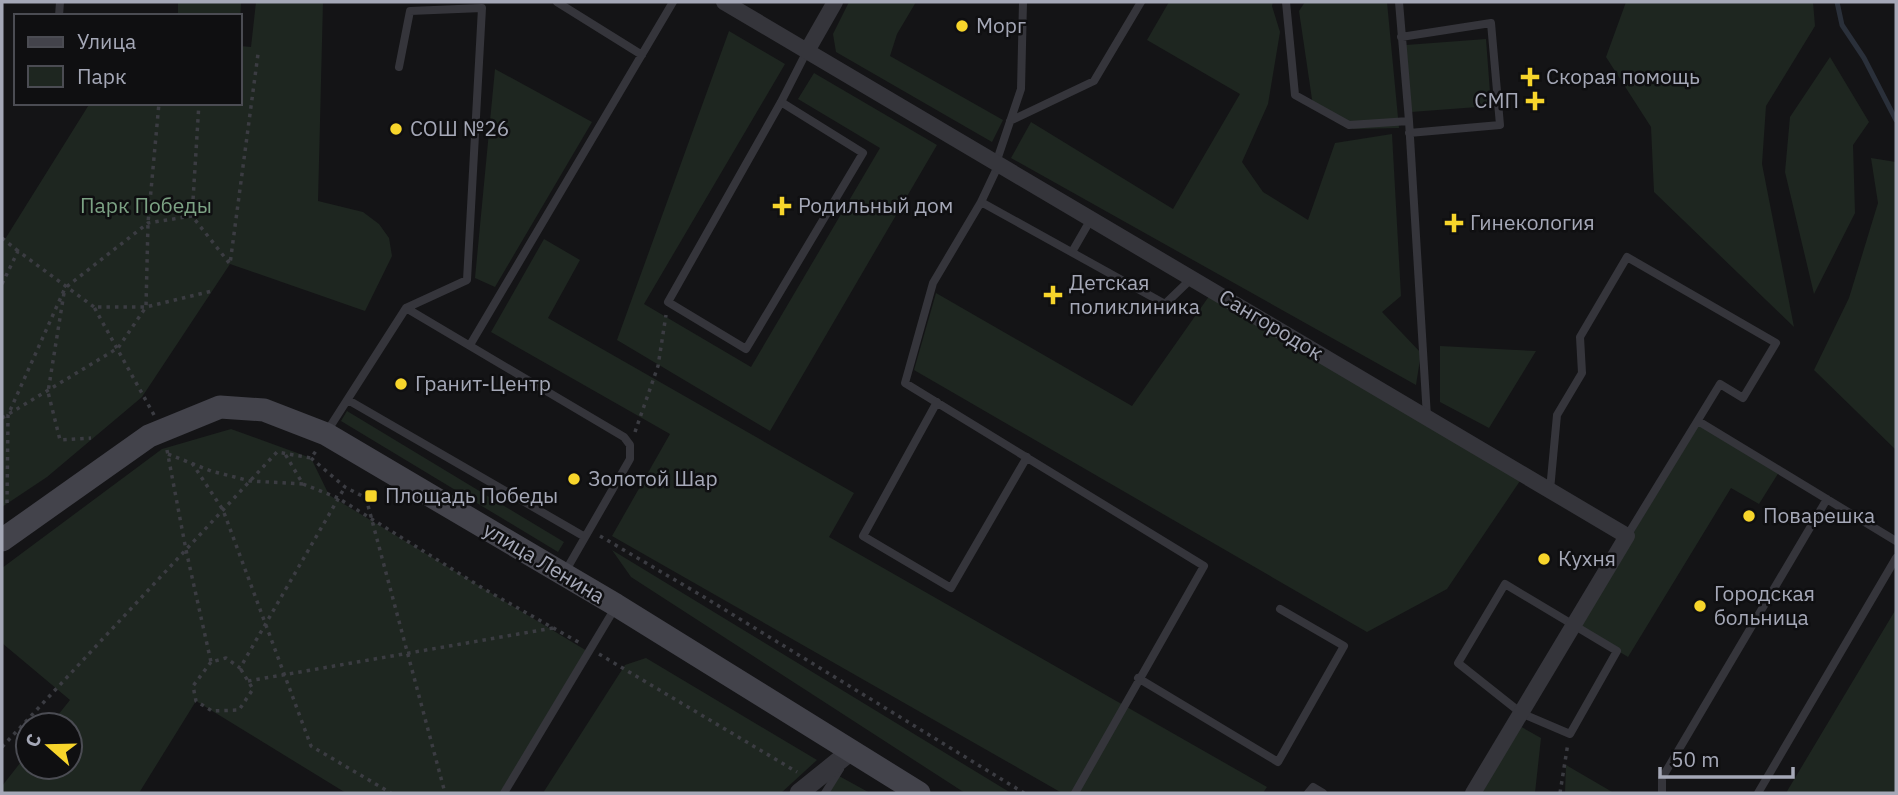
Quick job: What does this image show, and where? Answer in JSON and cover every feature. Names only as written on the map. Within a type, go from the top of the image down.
[{"type":"main road","name":"улица Ленина","points":[[2,540],[158,439],[220,407],[264,410],[326,434],[616,605],[919,793]]},
{"type":"street","name":"Сангородок","points":[[724,2],[1627,536]]},
{"type":"street","points":[[807,51],[835,2]]},
{"type":"street","points":[[1473,793],[1627,536]]},
{"type":"street","points":[[813,789],[851,751]]},
{"type":"lane","points":[[558,2],[642,55]]},
{"type":"lane","points":[[470,345],[673,2]]},
{"type":"lane","points":[[1023,2],[1021,89],[998,164],[981,202],[933,283],[905,383],[1204,566],[1075,793]]},
{"type":"lane","points":[[1010,121],[1094,81],[1141,2]]},
{"type":"lane","points":[[1286,2],[1294,94],[1349,125],[1409,121]]},
{"type":"lane","points":[[1399,2],[1427,417]]},
{"type":"lane","points":[[326,434],[406,307],[467,280],[482,8],[410,11],[399,67]]},
{"type":"lane","points":[[1401,37],[1492,23],[1500,125],[1409,133]]},
{"type":"lane","points":[[781,102],[863,153],[746,349],[668,302],[807,51]]},
{"type":"lane","points":[[981,202],[1165,304],[1192,278]]},
{"type":"lane","points":[[1072,252],[1091,219]]},
{"type":"lane","points":[[1550,490],[1557,415],[1581,373],[1580,337],[1627,257],[1776,343],[1743,398],[1720,384],[1627,536]]},
{"type":"lane","points":[[406,307],[624,437],[630,444],[630,459],[563,575]]},
{"type":"lane","points":[[348,400],[587,533]]},
{"type":"lane","points":[[937,402],[863,536],[951,588],[1027,457]]},
{"type":"lane","points":[[1698,421],[1896,541]]},
{"type":"lane","points":[[1662,793],[1662,778],[1827,499]]},
{"type":"lane","points":[[1758,793],[1896,558]]},
{"type":"lane","points":[[1505,584],[1574,625],[1617,650],[1570,734],[1521,713],[1458,663],[1505,584]]},
{"type":"lane","points":[[504,793],[616,605]]},
{"type":"lane","points":[[1139,678],[1278,762],[1344,646],[1280,609]]},
{"type":"lane","points":[[1308,793],[1313,787],[1323,793]]},
{"type":"path","points":[[199,105],[192,216],[230,264],[258,54]]},
{"type":"path","points":[[2,418],[118,348],[146,307],[148,223],[159,105]]},
{"type":"path","points":[[7,503],[8,415],[65,288],[148,223],[192,216]]},
{"type":"path","points":[[2,238],[65,288],[94,307],[118,348],[142,397],[158,439],[168,454],[211,662]]},
{"type":"path","points":[[2,284],[18,251]]},
{"type":"path","points":[[65,288],[48,392],[60,440],[91,438]]},
{"type":"path","points":[[94,307],[146,307],[212,291]]},
{"type":"path","points":[[630,444],[658,366],[668,302]]},
{"type":"path","points":[[311,458],[326,434]]},
{"type":"path","points":[[158,439],[168,454],[192,463],[250,481],[303,484],[338,498],[590,649],[813,789]]},
{"type":"path","points":[[2,747],[277,452],[311,458],[345,487],[366,498],[444,793]]},
{"type":"path","points":[[285,453],[303,484]]},
{"type":"path","points":[[192,463],[223,510],[311,746],[391,793]]},
{"type":"path","points":[[240,668],[345,487]]},
{"type":"path","points":[[587,533],[716,604],[1024,793]]},
{"type":"path","points":[[248,681],[554,628]]},
{"type":"path","points":[[226,658],[240,668],[253,689],[239,710],[212,711],[196,701],[193,686],[211,662],[226,658]]},
{"type":"path","points":[[1560,793],[1570,734]]},
{"type":"green space","points":[[178,2],[241,2],[240,14],[178,14]]},
{"type":"green space","name":"Парк Победы","points":[[256,2],[323,2],[318,201],[363,212],[379,224],[389,238],[392,256],[365,311],[230,264],[142,397],[47,477],[2,507],[2,244],[89,105],[242,105],[242,46],[251,47]]},
{"type":"green space","points":[[849,2],[916,2],[897,34],[890,56],[1003,120],[992,142],[836,52],[833,34]]},
{"type":"green space","points":[[1169,2],[1273,2],[1280,32],[1268,104],[1242,162],[1263,192],[1308,220],[1335,143],[1392,134],[1401,296],[1382,312],[1421,353],[1416,385],[1011,158],[1031,122],[1173,209],[1240,94],[1147,40]]},
{"type":"green space","points":[[1305,2],[1387,2],[1399,128],[1354,129],[1313,106],[1299,11]]},
{"type":"green space","points":[[1626,2],[1813,2],[1815,26],[1766,106],[1762,164],[1794,327],[1654,192],[1651,127],[1606,57]]},
{"type":"green space","points":[[729,31],[785,64],[644,304],[751,367],[880,148],[798,99],[814,73],[937,145],[770,431],[617,340]]},
{"type":"green space","points":[[1486,39],[1491,106],[1411,112],[1406,45]]},
{"type":"green space","points":[[1830,57],[1869,122],[1853,145],[1855,213],[1814,294],[1785,172],[1790,117]]},
{"type":"green space","points":[[495,69],[592,122],[495,287],[475,278]]},
{"type":"green space","points":[[1871,158],[1896,162],[1896,450],[1814,370],[1849,298],[1878,203]]},
{"type":"green space","points":[[544,239],[580,260],[548,318],[854,493],[829,537],[1267,787],[1263,793],[1062,793],[612,536],[670,434],[491,332]]},
{"type":"green space","points":[[1212,292],[1524,475],[1447,589],[1367,632],[914,370],[936,293],[1132,406]]},
{"type":"green space","points":[[1440,346],[1536,351],[1489,428],[1440,402]]},
{"type":"green space","points":[[347,411],[564,542],[558,552],[341,421]]},
{"type":"green space","points":[[1699,424],[1779,472],[1759,504],[1731,488],[1628,657],[1577,626]]},
{"type":"green space","points":[[231,429],[311,458],[329,495],[587,651],[501,793],[346,793],[196,701],[139,793],[2,793],[2,786],[14,771],[14,781],[84,781],[84,711],[61,711],[70,700],[2,643],[2,568],[162,449]]},
{"type":"green space","points":[[612,550],[1011,793],[965,793],[631,577]]},
{"type":"green space","points":[[1896,609],[1896,793],[1786,793]]},
{"type":"green space","points":[[646,658],[817,760],[781,793],[543,793],[625,665]]},
{"type":"green space","points":[[1518,725],[1541,738],[1535,793],[1477,793]]},
{"type":"green space","points":[[1566,765],[1614,793],[1565,793]]},
{"type":"green space","points":[[839,776],[870,793],[829,793]]},
{"type":"waterway","points":[[1837,2],[1842,25],[1864,58],[1896,120]]},
{"type":"place","name":"Морг","points":[[962,26]]},
{"type":"place","name":"Скорая помощь","points":[[1530,77]]},
{"type":"place","name":"СМП","points":[[1535,101]]},
{"type":"place","name":"СОШ №26","points":[[396,129]]},
{"type":"place","name":"Родильный дом","points":[[782,206]]},
{"type":"place","name":"Гинекология","points":[[1454,223]]},
{"type":"place","name":"Детская поликлиника","points":[[1053,295]]},
{"type":"place","name":"Гранит-Центр","points":[[401,384]]},
{"type":"place","name":"Золотой Шар","points":[[574,479]]},
{"type":"place","name":"Площадь Победы","points":[[371,496]]},
{"type":"place","name":"Поварешка","points":[[1749,516]]},
{"type":"place","name":"Кухня","points":[[1544,559]]},
{"type":"place","name":"Городская больница","points":[[1700,606]]}]
